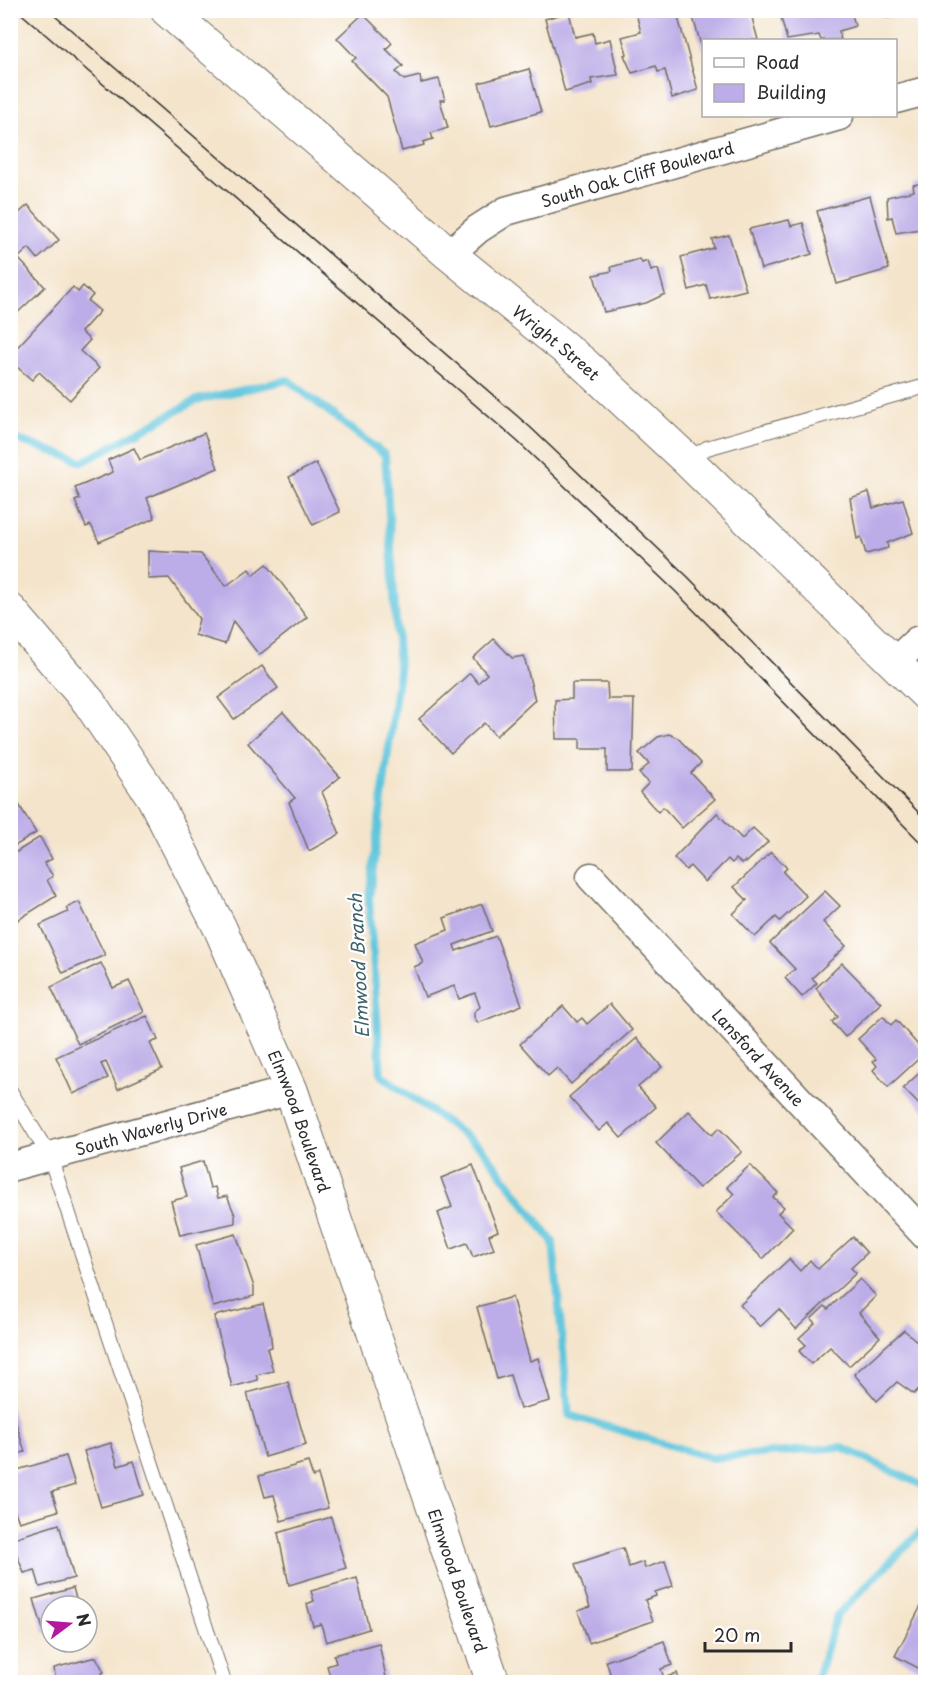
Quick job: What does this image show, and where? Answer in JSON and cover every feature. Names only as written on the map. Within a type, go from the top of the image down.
[{"type":"street","name":"Wright Street","points":[[179,14],[449,254],[583,363],[687,460],[926,694]]},
{"type":"street","points":[[897,99],[926,91]]},
{"type":"street","name":"South Oak Cliff Boulevard","points":[[449,254],[478,229],[506,211],[835,117]]},
{"type":"street","name":"Elmwood Boulevard","points":[[10,610],[89,702],[153,797],[220,928],[291,1090],[493,1683]]},
{"type":"street","points":[[895,662],[917,641],[926,639]]},
{"type":"street","name":"Lansford Avenue","points":[[591,877],[926,1236]]},
{"type":"street","name":"South Waverly Drive","points":[[10,1167],[291,1090]]},
{"type":"lane","points":[[687,460],[707,448],[926,386]]},
{"type":"lane","points":[[10,1091],[50,1157],[224,1683]]},
{"type":"building","points":[[635,10],[676,10],[698,90],[672,98],[665,70],[658,72],[656,66],[632,73],[624,55],[627,54],[622,37],[641,32]]},
{"type":"building","points":[[706,10],[750,10],[758,39],[702,39],[702,49],[692,14]]},
{"type":"building","points":[[779,10],[851,10],[855,26],[839,31],[841,39],[821,39],[819,35],[787,39]]},
{"type":"building","points":[[862,10],[879,10],[879,11],[864,15]]},
{"type":"building","points":[[882,10],[911,10],[911,11],[886,18]]},
{"type":"building","points":[[569,12],[575,37],[593,33],[595,43],[610,39],[618,75],[591,79],[592,84],[565,92],[545,19]]},
{"type":"building","points":[[363,14],[392,43],[386,49],[403,66],[396,72],[404,80],[420,76],[421,83],[439,79],[445,100],[440,100],[448,128],[431,133],[433,139],[423,142],[424,145],[402,151],[387,97],[352,61],[356,58],[337,38]]},
{"type":"building","points":[[529,69],[541,112],[491,126],[479,83]]},
{"type":"building","points":[[926,182],[926,228],[896,233],[892,217],[888,218],[887,197],[914,191],[913,185]]},
{"type":"building","points":[[870,196],[889,269],[837,284],[817,211]]},
{"type":"building","points":[[28,205],[59,240],[38,259],[29,248],[18,258],[45,287],[14,316],[10,315],[10,232],[13,230],[10,221]]},
{"type":"building","points":[[789,220],[791,226],[803,223],[812,254],[761,269],[749,229]]},
{"type":"building","points":[[729,235],[746,290],[710,299],[706,285],[689,290],[681,257],[714,248],[712,239]]},
{"type":"building","points":[[640,259],[642,263],[648,261],[651,271],[658,269],[665,294],[646,303],[604,312],[594,275],[612,271],[611,267]]},
{"type":"building","points":[[83,286],[93,295],[88,301],[100,311],[81,332],[90,340],[80,351],[99,368],[70,400],[39,372],[32,380],[10,361],[10,355],[73,287],[78,292]]},
{"type":"building","points":[[204,433],[218,468],[147,498],[155,518],[99,542],[91,525],[86,527],[75,501],[80,499],[75,488],[113,472],[108,460],[134,448],[140,460]]},
{"type":"building","points":[[316,463],[340,512],[313,525],[289,477]]},
{"type":"building","points":[[869,492],[873,508],[903,499],[913,533],[887,543],[888,548],[866,554],[861,537],[857,539],[850,498]]},
{"type":"building","points":[[926,493],[926,508],[925,508],[921,494]]},
{"type":"building","points":[[148,551],[201,554],[226,586],[249,569],[253,575],[267,564],[307,617],[259,655],[233,621],[225,644],[195,635],[199,619],[169,578],[148,579]]},
{"type":"building","points":[[494,639],[512,658],[524,656],[535,700],[496,736],[484,723],[451,753],[419,719],[470,673],[478,683],[487,674],[473,658]]},
{"type":"building","points":[[262,666],[278,688],[234,719],[218,698]]},
{"type":"building","points":[[572,683],[607,683],[608,699],[634,699],[632,772],[607,772],[607,749],[580,749],[580,739],[556,739],[555,700],[572,699]]},
{"type":"building","points":[[283,712],[340,777],[322,792],[340,834],[309,851],[289,802],[295,798],[248,743]]},
{"type":"building","points":[[669,734],[678,738],[701,763],[691,773],[715,799],[682,828],[663,807],[658,812],[640,792],[649,783],[639,773],[649,764],[639,753],[658,737]]},
{"type":"building","points":[[10,802],[13,806],[18,803],[36,833],[10,849]]},
{"type":"building","points":[[717,813],[742,839],[753,828],[768,842],[746,863],[745,861],[742,864],[736,859],[732,863],[728,859],[705,882],[690,866],[686,870],[674,858]]},
{"type":"building","points":[[40,837],[52,859],[44,863],[53,876],[47,880],[56,896],[10,925],[10,856]]},
{"type":"building","points":[[771,852],[787,868],[783,872],[806,896],[780,921],[776,917],[755,937],[733,914],[747,900],[734,887]]},
{"type":"building","points":[[825,891],[840,906],[823,922],[846,946],[812,978],[817,983],[802,997],[785,978],[795,969],[770,943]]},
{"type":"building","points":[[79,902],[105,955],[63,973],[40,925],[68,912],[66,908]]},
{"type":"building","points":[[482,904],[492,931],[454,945],[456,951],[496,936],[522,1005],[478,1023],[474,1012],[480,1007],[475,993],[459,999],[454,986],[425,997],[414,967],[423,963],[415,943],[448,930],[444,918]]},
{"type":"building","points":[[101,963],[113,988],[129,981],[144,1012],[78,1044],[51,987]]},
{"type":"building","points":[[842,963],[881,1003],[845,1037],[832,1022],[838,1017],[816,988]]},
{"type":"building","points":[[610,1004],[632,1030],[571,1084],[557,1068],[548,1076],[520,1044],[563,1006],[577,1022],[582,1018],[587,1024]]},
{"type":"building","points":[[147,1016],[158,1040],[150,1043],[162,1069],[118,1089],[106,1062],[101,1064],[108,1078],[73,1094],[56,1057]]},
{"type":"building","points":[[883,1016],[891,1025],[896,1020],[925,1053],[888,1087],[873,1070],[877,1066],[873,1061],[876,1059],[858,1039]]},
{"type":"building","points":[[637,1038],[662,1067],[638,1087],[656,1107],[621,1138],[608,1123],[599,1131],[569,1097]]},
{"type":"building","points":[[926,1067],[926,1112],[903,1088]]},
{"type":"building","points":[[689,1111],[712,1135],[719,1128],[742,1152],[699,1188],[656,1143]]},
{"type":"building","points":[[203,1161],[210,1188],[215,1187],[218,1198],[227,1196],[235,1215],[235,1223],[180,1235],[171,1201],[187,1197],[179,1168]]},
{"type":"building","points":[[473,1165],[498,1231],[489,1235],[494,1249],[473,1257],[467,1243],[451,1249],[438,1213],[452,1207],[441,1178]]},
{"type":"building","points":[[750,1165],[778,1193],[773,1197],[784,1207],[778,1213],[793,1228],[763,1259],[716,1212],[734,1194],[727,1187]]},
{"type":"building","points":[[236,1234],[254,1287],[254,1296],[213,1307],[196,1245]]},
{"type":"building","points":[[853,1237],[867,1253],[851,1268],[856,1273],[796,1329],[779,1309],[760,1327],[740,1305],[789,1259],[800,1271],[810,1260],[818,1269]]},
{"type":"building","points":[[860,1279],[876,1296],[859,1313],[880,1337],[849,1366],[830,1347],[811,1364],[799,1351],[806,1345],[799,1338],[815,1323],[811,1319],[825,1306],[828,1309]]},
{"type":"building","points":[[512,1297],[530,1361],[538,1358],[550,1401],[520,1409],[510,1375],[497,1379],[477,1307]]},
{"type":"building","points":[[263,1304],[270,1330],[272,1347],[267,1348],[273,1371],[256,1375],[258,1380],[232,1387],[214,1316]]},
{"type":"building","points":[[904,1330],[926,1349],[926,1381],[914,1394],[897,1382],[877,1401],[854,1374]]},
{"type":"building","points":[[288,1382],[306,1445],[265,1457],[247,1393]]},
{"type":"building","points":[[10,1404],[25,1452],[10,1456]]},
{"type":"building","points":[[111,1443],[118,1466],[134,1461],[144,1495],[101,1507],[84,1451]]},
{"type":"building","points":[[66,1456],[75,1485],[52,1492],[58,1511],[19,1522],[10,1498],[10,1472]]},
{"type":"building","points":[[308,1462],[313,1477],[318,1475],[328,1508],[281,1521],[274,1495],[265,1497],[259,1476]]},
{"type":"building","points":[[331,1517],[346,1568],[289,1585],[278,1533]]},
{"type":"building","points":[[59,1524],[74,1578],[40,1587],[35,1570],[24,1573],[11,1539]]},
{"type":"building","points":[[623,1548],[629,1567],[643,1562],[645,1568],[665,1561],[673,1586],[655,1592],[656,1596],[645,1600],[653,1621],[589,1643],[578,1611],[590,1607],[575,1564]]},
{"type":"building","points":[[357,1578],[369,1629],[326,1642],[321,1624],[313,1626],[307,1604],[314,1601],[311,1591]]},
{"type":"building","points":[[73,1588],[75,1594],[52,1594]]},
{"type":"building","points":[[39,1598],[39,1616],[34,1599]]},
{"type":"building","points":[[921,1606],[926,1609],[926,1672],[895,1656]]},
{"type":"building","points":[[664,1641],[672,1665],[661,1669],[664,1678],[677,1673],[680,1682],[613,1682],[606,1661]]},
{"type":"building","points":[[379,1643],[387,1682],[332,1682],[327,1666],[336,1663],[334,1655]]},
{"type":"building","points":[[96,1657],[104,1672],[102,1673],[104,1682],[56,1682],[54,1668]]},
{"type":"waterway","name":"Elmwood Branch","points":[[10,437],[83,462],[197,400],[288,380],[385,455],[399,670],[369,898],[381,1075],[482,1148],[553,1242],[569,1415],[712,1458],[841,1447],[926,1487]]},
{"type":"waterway","name":"Elmwood Branch","points":[[816,1682],[837,1615],[926,1526]]},
{"type":"tram line","points":[[17,10],[517,441],[675,591],[926,848]]},
{"type":"tram line","points":[[48,10],[530,427],[688,577],[926,820]]}]
